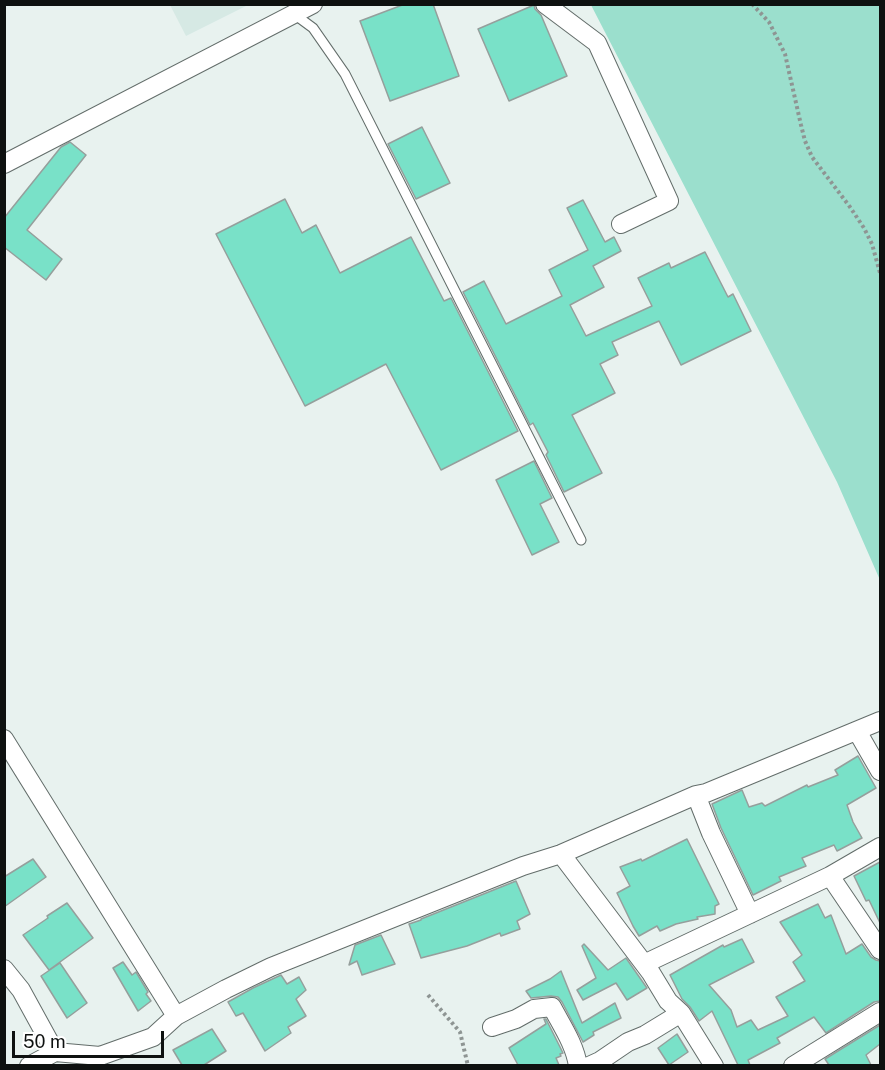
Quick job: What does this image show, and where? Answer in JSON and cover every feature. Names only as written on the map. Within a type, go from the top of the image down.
[{"type":"street","points":[[4,164],[313,4]]},
{"type":"street","points":[[545,4],[597,43],[669,201],[621,224]]},
{"type":"street","points":[[29,1065],[55,1052],[100,1056],[153,1037],[176,1016],[271,967],[523,866],[561,854],[696,795],[706,793],[880,721]]},
{"type":"street","points":[[857,731],[880,771]]},
{"type":"street","points":[[4,739],[176,1016]]},
{"type":"street","points":[[696,795],[711,833],[750,914]]},
{"type":"street","points":[[644,964],[830,876],[880,847]]},
{"type":"street","points":[[561,854],[644,964],[668,1001],[681,1013],[714,1065]]},
{"type":"street","points":[[830,876],[880,950]]},
{"type":"street","points":[[4,969],[21,990],[55,1052]]},
{"type":"street","points":[[492,1027],[516,1019],[534,1009],[552,1007],[573,1046],[578,1065]]},
{"type":"street","points":[[793,1065],[880,1012]]},
{"type":"street","points":[[589,1065],[600,1061],[628,1042],[645,1035],[681,1013]]},
{"type":"lane","points":[[294,14],[314,28],[345,75],[581,540]]},
{"type":"path","points":[[752,4],[769,22],[785,54],[801,125],[812,157],[864,228],[872,244],[880,273]]},
{"type":"path","points":[[428,995],[460,1032],[468,1065]]},
{"type":"shaded area","points":[[248,4],[186,36],[170,5]]},
{"type":"green space","points":[[591,5],[880,5],[880,580],[837,482]]},
{"type":"building","points":[[405,4],[433,4],[459,76],[390,101],[360,21]]},
{"type":"building","points":[[534,5],[541,15],[567,76],[509,101],[478,29]]},
{"type":"building","points":[[422,127],[450,183],[416,199],[388,144]]},
{"type":"building","points":[[70,142],[86,155],[27,230],[62,259],[46,280],[4,247],[4,218],[61,147]]},
{"type":"building","points":[[285,199],[302,233],[316,225],[340,273],[411,237],[444,301],[451,298],[518,431],[441,470],[386,364],[305,406],[216,234]]},
{"type":"building","points":[[583,200],[605,242],[614,237],[621,251],[593,266],[604,287],[570,305],[586,336],[652,306],[638,278],[669,263],[671,268],[705,252],[728,297],[733,294],[751,331],[681,365],[659,321],[612,342],[618,355],[600,364],[615,393],[572,415],[602,473],[564,492],[546,455],[548,452],[533,423],[530,425],[463,292],[484,281],[506,324],[562,296],[549,270],[588,250],[567,208]]},
{"type":"building","points":[[534,461],[552,498],[540,504],[559,542],[532,555],[496,480]]},
{"type":"building","points":[[858,756],[876,788],[847,805],[862,838],[837,851],[834,845],[802,858],[806,866],[779,877],[781,881],[753,895],[712,804],[742,790],[749,807],[762,803],[765,806],[807,785],[808,787],[838,775],[835,770]]},
{"type":"building","points":[[687,839],[719,904],[715,906],[715,914],[697,917],[698,919],[676,924],[660,931],[657,926],[639,936],[617,893],[630,886],[620,867],[641,859],[642,861]]},
{"type":"building","points":[[33,859],[46,877],[4,907],[4,877]]},
{"type":"building","points":[[880,862],[880,923],[854,876]]},
{"type":"building","points":[[516,881],[530,914],[517,921],[520,929],[421,958],[409,924]]},
{"type":"building","points":[[67,903],[93,938],[49,970],[23,935]]},
{"type":"building","points":[[818,904],[825,918],[831,915],[846,954],[862,944],[871,957],[880,961],[880,1001],[874,1002],[826,1033],[814,1017],[777,1038],[780,1043],[748,1060],[750,1065],[738,1065],[712,1011],[699,1021],[682,999],[670,975],[723,945],[724,947],[742,939],[754,962],[709,985],[731,1010],[737,1027],[751,1020],[758,1030],[788,1016],[776,997],[805,981],[793,962],[802,955],[780,922]]},
{"type":"building","points":[[381,935],[395,964],[362,975],[357,961],[349,965],[355,945]]},
{"type":"building","points":[[584,944],[608,970],[626,958],[647,988],[627,1000],[616,983],[583,1000],[577,990],[596,978],[582,946]]},
{"type":"building","points":[[123,962],[132,975],[136,972],[151,1001],[138,1011],[113,968]]},
{"type":"building","points":[[60,963],[87,1003],[67,1018],[41,976]]},
{"type":"building","points":[[561,971],[582,1023],[615,1003],[621,1018],[593,1032],[594,1035],[583,1042],[558,997],[531,998],[526,991]]},
{"type":"building","points":[[281,975],[287,984],[299,977],[306,990],[296,999],[306,1016],[288,1027],[291,1033],[265,1051],[243,1013],[236,1016],[228,1002]]},
{"type":"building","points":[[544,1019],[563,1053],[556,1058],[559,1065],[518,1065],[509,1048],[546,1024]]},
{"type":"building","points":[[880,1025],[880,1044],[866,1055],[871,1065],[829,1065],[825,1059]]},
{"type":"building","points":[[212,1029],[226,1051],[204,1065],[182,1065],[173,1050]]},
{"type":"building","points":[[677,1034],[688,1052],[669,1065],[658,1048]]}]
